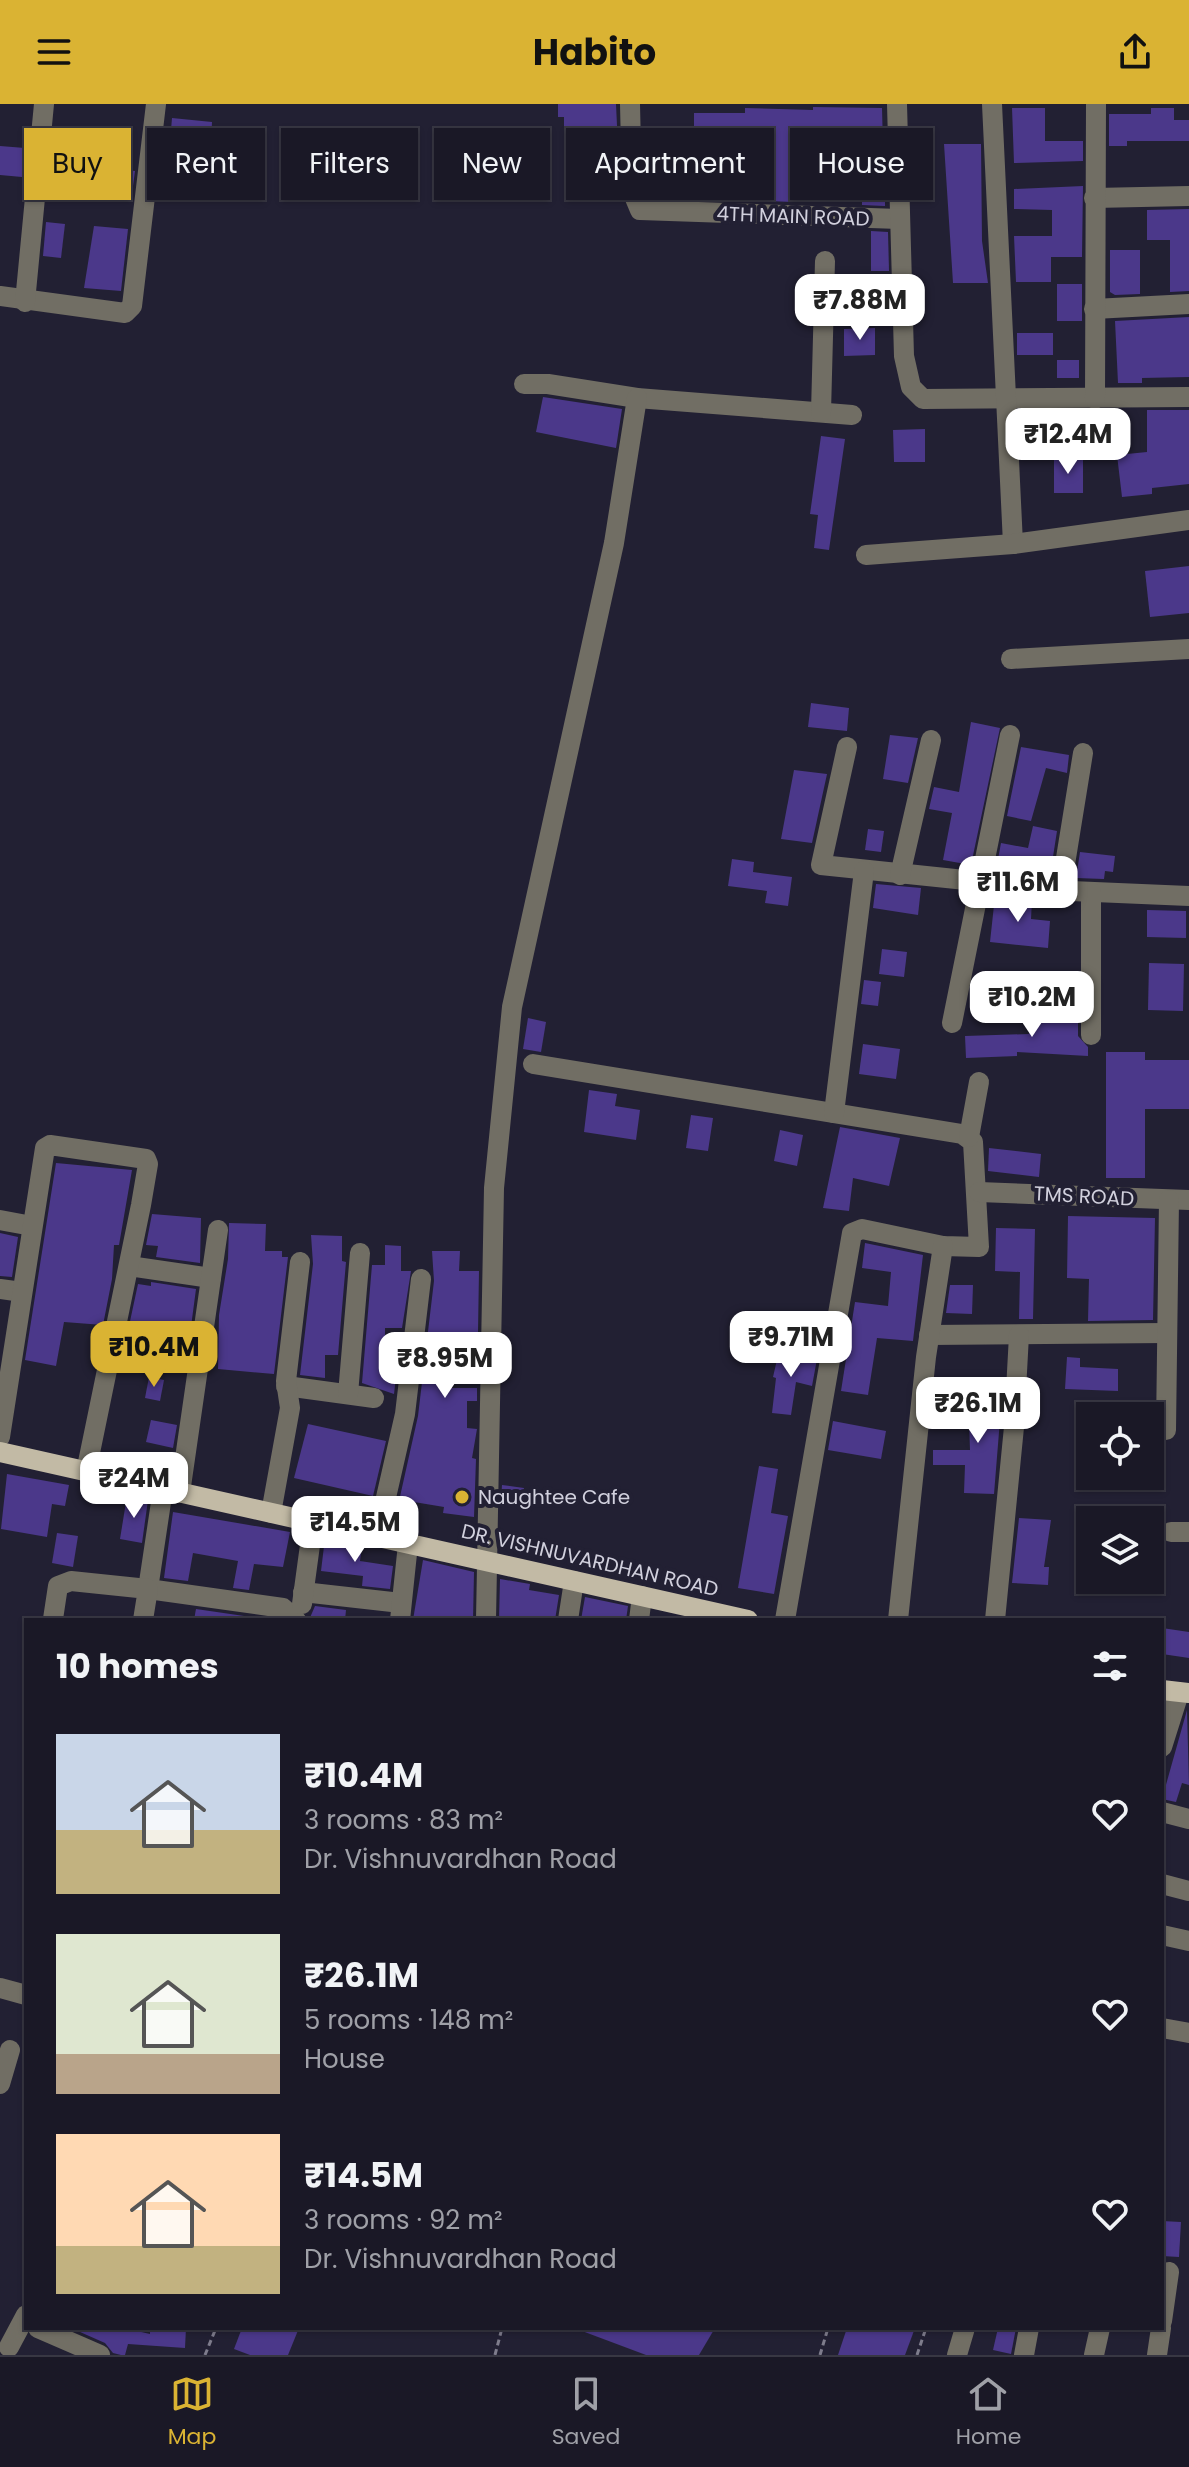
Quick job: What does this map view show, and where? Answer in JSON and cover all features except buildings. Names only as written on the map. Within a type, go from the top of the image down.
[{"type":"main road","name":"DR. VISHNUVARDHAN ROAD","points":[[0,1452],[724,1617]]},
{"type":"street","points":[[25,302],[44,104]]},
{"type":"street","points":[[0,296],[25,302],[125,313],[132,306],[156,104]]},
{"type":"street","name":"4TH MAIN ROAD","points":[[630,104],[632,191],[640,210],[899,219]]},
{"type":"street","points":[[897,104],[904,356],[911,387],[923,399],[1189,397]]},
{"type":"street","points":[[992,104],[1013,544]]},
{"type":"street","points":[[1095,399],[1096,104]]},
{"type":"street","points":[[1094,198],[1189,196]]},
{"type":"street","points":[[821,412],[825,261]]},
{"type":"street","points":[[1094,309],[1189,304]]},
{"type":"street","points":[[524,384],[548,384],[637,398],[852,415]]},
{"type":"street","points":[[486,1618],[494,1188],[512,1007],[614,543],[637,398]]},
{"type":"street","points":[[866,555],[1013,544],[1189,520]]},
{"type":"street","points":[[1011,659],[1189,649]]},
{"type":"street","points":[[952,1023],[1010,735]]},
{"type":"street","points":[[900,875],[931,740]]},
{"type":"street","points":[[847,747],[821,865],[1091,892],[1189,896]]},
{"type":"street","points":[[1061,889],[1083,753]]},
{"type":"street","points":[[834,1113],[864,871]]},
{"type":"street","points":[[1091,892],[1091,1035]]},
{"type":"street","points":[[533,1064],[834,1113],[969,1137],[973,1142],[979,1192],[979,1247],[943,1246],[862,1229],[852,1233],[785,1618]]},
{"type":"street","points":[[969,1137],[979,1082]]},
{"type":"street","points":[[0,1437],[6,1354],[22,1292],[46,1146],[146,1159],[148,1164],[129,1266],[86,1472]]},
{"type":"street","name":"TMS ROAD","points":[[979,1192],[1179,1200]]},
{"type":"street","points":[[1166,1430],[1167,1333],[1179,1200]]},
{"type":"street","points":[[0,1220],[32,1226]]},
{"type":"street","points":[[143,1618],[172,1491],[218,1230]]},
{"type":"street","points":[[898,1618],[929,1335],[943,1246]]},
{"type":"street","points":[[348,1394],[360,1253]]},
{"type":"street","points":[[271,1513],[290,1408],[286,1386],[300,1262]]},
{"type":"street","points":[[129,1266],[211,1278]]},
{"type":"street","points":[[377,1537],[405,1414],[421,1279]]},
{"type":"street","points":[[0,1289],[22,1292]]},
{"type":"street","points":[[929,1335],[1167,1333]]},
{"type":"street","points":[[995,1618],[1014,1427],[1019,1335]]},
{"type":"street","points":[[286,1386],[374,1398]]},
{"type":"street","points":[[298,1618],[313,1523]]},
{"type":"street","points":[[303,1592],[400,1612],[408,1544]]},
{"type":"street","points":[[53,1618],[58,1586],[64,1581],[283,1608],[296,1618]]},
{"type":"street","points":[[568,1618],[574,1581]]},
{"type":"street","points":[[639,1618],[642,1596]]},
{"type":"street","points":[[1164,1740],[1177,1692]]},
{"type":"street","points":[[1164,1813],[1189,1819]]},
{"type":"street","points":[[1164,1885],[1189,1891]]},
{"type":"street","points":[[1164,1935],[1189,1941]]},
{"type":"street","points":[[0,1988],[24,1994]]},
{"type":"street","points":[[1164,2028],[1189,2033]]},
{"type":"street","points":[[0,2084],[10,2050]]},
{"type":"street","points":[[1164,2312],[1173,2272]]},
{"type":"street","points":[[9,2347],[24,2327]]},
{"type":"street","points":[[45,2330],[100,2355]]},
{"type":"street","points":[[957,2355],[964,2330]]},
{"type":"street","points":[[1024,2355],[1029,2330]]},
{"type":"street","points":[[1094,2355],[1100,2330]]},
{"type":"street","points":[[1157,2355],[1161,2330]]},
{"type":"path","points":[[205,2355],[215,2330]]},
{"type":"path","points":[[495,2355],[501,2330]]},
{"type":"path","points":[[820,2355],[827,2330]]},
{"type":"path","points":[[917,2355],[925,2330]]},
{"type":"place","name":"Naughtee Cafe","points":[[462,1497]]}]
